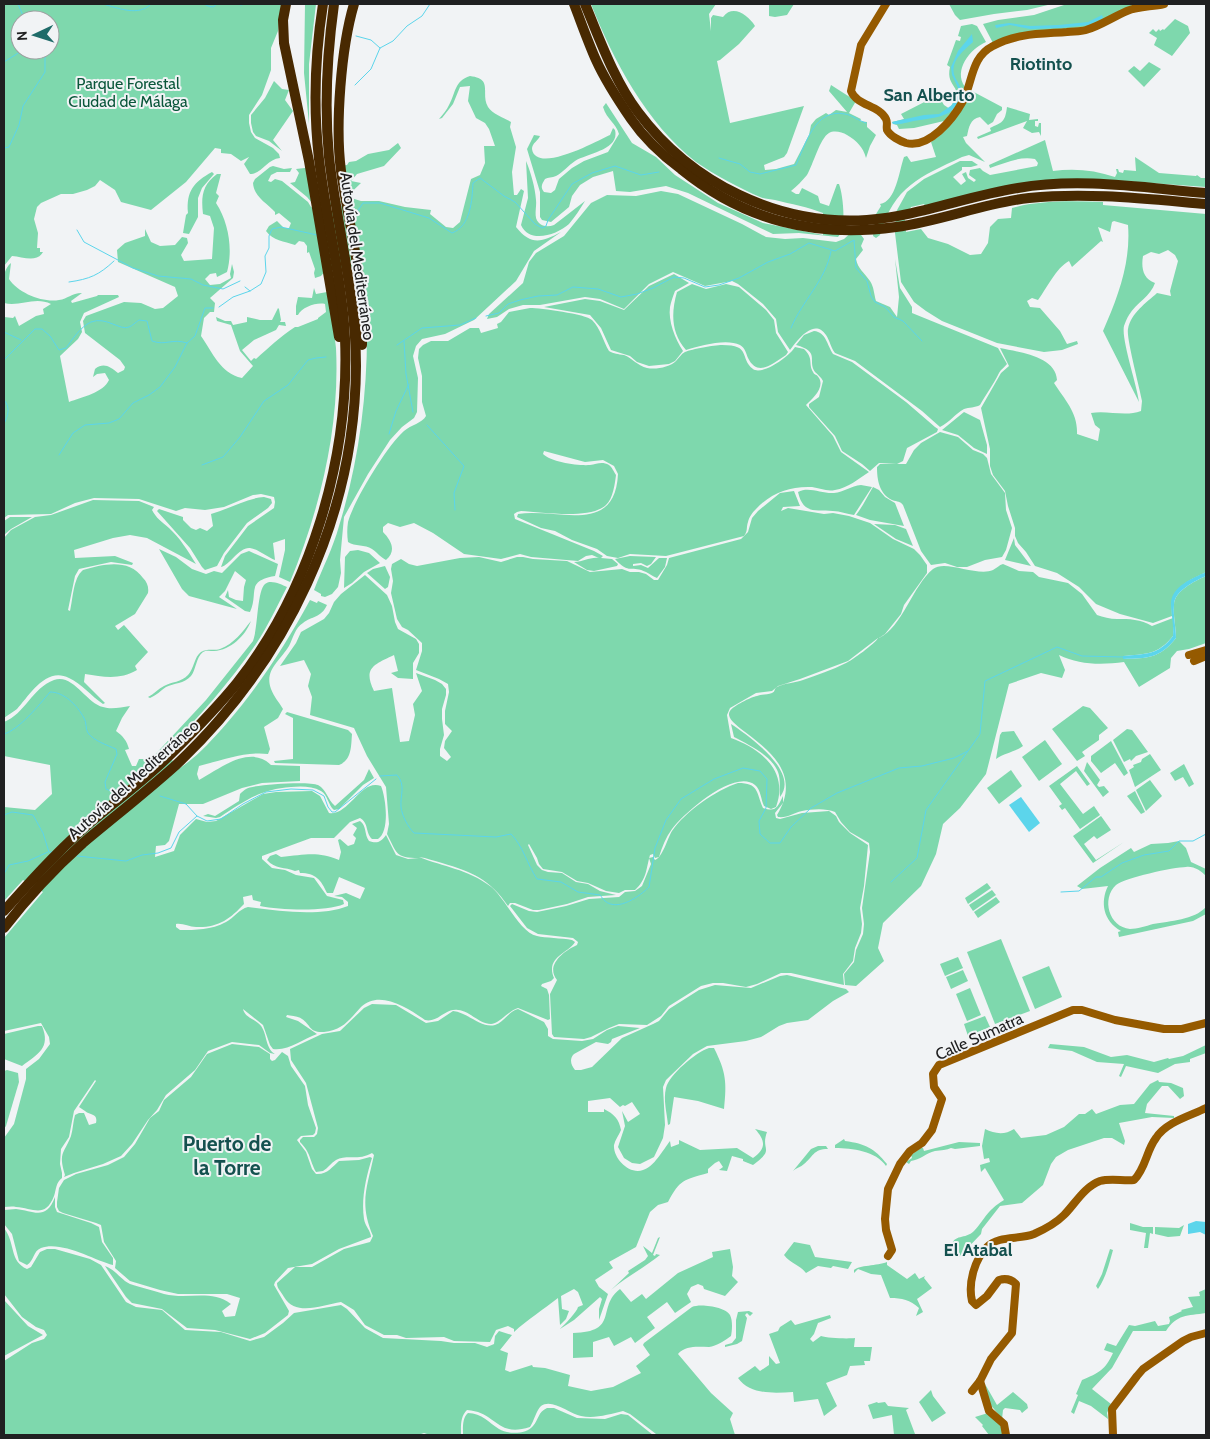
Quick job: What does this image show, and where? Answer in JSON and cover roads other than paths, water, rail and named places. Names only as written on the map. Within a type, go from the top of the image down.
[{"type":"highway","points":[[286,4],[283,20],[284,42],[300,115],[314,195],[344,278]]},
{"type":"highway","name":"Autovía del Mediterráneo","points":[[4,928],[33,886],[82,830],[172,760],[224,716],[268,656],[290,620],[309,581],[328,533],[345,469],[356,368],[355,342],[331,202],[317,140],[316,93],[318,48],[323,4]]},
{"type":"highway","name":"Autovía del Mediterráneo","points":[[331,202],[326,106],[328,49],[334,4]]},
{"type":"highway","points":[[344,278],[345,191],[339,143],[340,101],[346,40],[354,4]]},
{"type":"highway","points":[[568,4],[572,12],[579,16]]},
{"type":"highway","points":[[574,4],[596,61],[631,119],[643,135],[666,158],[703,188],[740,207],[784,223],[815,229],[868,230],[1018,188],[1058,184],[1110,185],[1206,193]]},
{"type":"highway","points":[[585,4],[606,54],[637,111],[668,146],[700,172],[732,192],[757,204],[807,217],[866,220],[905,220],[1006,202],[1060,196],[1095,196],[1206,204]]},
{"type":"highway","name":"Autovía del Mediterráneo","points":[[172,760],[237,682],[260,650],[288,599],[314,540],[327,501],[337,456],[344,400],[344,278]]},
{"type":"highway","name":"Autovía del Mediterráneo","points":[[4,912],[33,886]]},
{"type":"street","points":[[886,4],[861,45],[851,91],[854,97],[884,116],[887,121],[887,129],[898,139],[909,143],[924,142],[934,137],[962,102],[975,64],[982,54],[992,46],[1025,34],[1084,31],[1127,11],[1164,4]]},
{"type":"street","points":[[1206,650],[1192,658],[1206,656]]},
{"type":"street","name":"Calle Sumatra","points":[[888,1256],[892,1250],[885,1219],[888,1189],[900,1164],[910,1151],[922,1143],[936,1123],[942,1100],[934,1086],[933,1074],[939,1065],[1073,1010],[1082,1010],[1115,1020],[1164,1029],[1182,1029],[1206,1023]]},
{"type":"street","points":[[982,1392],[978,1390],[972,1391],[980,1382],[991,1360],[1012,1333],[1016,1284],[1013,1280],[1007,1278],[999,1280],[982,1301],[973,1304],[971,1297],[972,1275],[985,1249],[997,1240],[1034,1234],[1053,1223],[1062,1217],[1087,1189],[1101,1181],[1134,1180],[1143,1168],[1150,1149],[1159,1134],[1178,1121],[1206,1108]]},
{"type":"street","points":[[1113,1435],[1112,1408],[1136,1376],[1191,1337],[1206,1333]]},
{"type":"street","points":[[980,1382],[989,1411],[1004,1424],[1006,1435]]},
{"type":"water","points":[[1102,15],[1103,18],[1089,25],[1060,28],[1030,29],[1010,25],[996,28],[995,25],[1009,23],[1030,26],[1059,25],[1088,22]]},
{"type":"water","points":[[972,34],[973,42],[955,62],[955,77],[962,92],[960,100],[952,111],[941,116],[893,124],[892,122],[924,115],[939,114],[952,105],[959,90],[952,75],[951,67],[958,51]]},
{"type":"water","points":[[1206,572],[1206,576],[1186,587],[1177,595],[1174,605],[1176,638],[1170,645],[1152,656],[1123,659],[1123,656],[1138,655],[1157,650],[1168,642],[1173,636],[1172,597],[1184,583]]},
{"type":"water","points":[[1021,797],[1040,823],[1029,832],[1009,805]]},
{"type":"water","points":[[1196,1221],[1206,1222],[1206,1235],[1200,1232],[1188,1234],[1188,1224]]},
{"type":"waterway","points":[[18,4],[21,10]]},
{"type":"waterway","points":[[103,4],[134,11],[146,8],[151,4]]},
{"type":"waterway","points":[[204,4],[213,7],[217,4]]},
{"type":"waterway","points":[[237,4],[245,4]]},
{"type":"waterway","points":[[355,85],[371,69],[380,48],[393,41],[407,26],[422,16],[430,4]]},
{"type":"waterway","points":[[356,36],[371,40],[380,48]]},
{"type":"waterway","points":[[4,62],[10,58]]},
{"type":"waterway","points":[[4,148],[9,147],[19,125],[23,106],[45,72],[45,60]]},
{"type":"waterway","points":[[719,158],[740,164],[750,172],[760,174],[796,165],[813,129],[826,116],[845,114],[866,123]]},
{"type":"waterway","points":[[353,218],[363,203],[380,203],[429,218],[452,233],[458,230],[467,219],[473,183],[480,178],[515,202],[535,224],[542,228],[546,226],[572,184],[592,173],[615,166],[641,175],[659,172]]},
{"type":"waterway","points":[[219,307],[233,297],[250,291],[261,284],[266,272],[265,256],[269,248],[269,236],[272,229],[281,227],[317,235]]},
{"type":"waterway","points":[[77,230],[84,242],[133,268],[158,276],[191,279],[203,285],[223,289],[240,281]]},
{"type":"waterway","points":[[486,316],[499,313],[508,304],[538,296],[557,295],[573,287],[598,289],[621,297],[653,288],[674,277],[684,278],[705,287],[719,285],[739,278],[809,243],[835,251],[854,240],[856,268],[867,281],[871,296],[875,302],[885,307],[894,317],[903,321],[922,341]]},
{"type":"waterway","points":[[791,328],[819,281],[831,251]]},
{"type":"waterway","points":[[69,282],[94,276],[114,261]]},
{"type":"waterway","points":[[245,287],[250,291]]},
{"type":"waterway","points":[[59,455],[73,433],[85,425],[109,423],[119,419],[133,403],[160,387],[175,367],[187,343],[195,336],[205,308],[213,308]]},
{"type":"waterway","points":[[397,345],[422,328],[460,325],[476,318]]},
{"type":"waterway","points":[[4,360],[35,329],[42,329],[50,336],[59,350],[66,348],[83,327],[97,321],[125,328],[139,320],[147,321],[152,341],[187,343]]},
{"type":"waterway","points":[[4,332],[21,340]]},
{"type":"waterway","points":[[404,341],[406,374],[413,412]]},
{"type":"waterway","points":[[202,465],[223,457],[240,437],[264,401],[288,385],[308,360],[326,357]]},
{"type":"waterway","points":[[389,434],[396,411],[409,384]]},
{"type":"waterway","points":[[4,400],[8,409],[8,415],[4,424]]},
{"type":"waterway","points":[[427,425],[464,466],[454,493],[455,510]]},
{"type":"waterway","points":[[380,776],[397,775],[400,779],[402,786],[402,810],[406,821],[414,833],[496,837],[511,834],[519,844],[537,879],[561,882],[578,892],[600,895],[604,901],[616,905],[628,902],[649,887],[655,848],[666,820],[681,799],[714,779],[743,768],[760,771],[767,779],[766,808],[759,821],[760,834],[770,843],[780,843],[791,827],[811,808],[837,793],[899,768],[922,766],[954,758],[968,751],[980,734],[985,681],[1057,647],[1082,656],[1123,657]]},
{"type":"waterway","points":[[4,734],[10,732],[23,722],[50,692],[60,694],[78,708],[85,720],[87,731],[91,736],[116,749],[117,754],[105,782],[106,789],[116,791],[125,784]]},
{"type":"waterway","points":[[891,882],[917,858],[926,810],[968,751]]},
{"type":"waterway","points":[[77,856],[126,861],[142,855],[158,853],[171,848],[179,832],[197,816],[207,821],[221,819],[243,804],[266,792],[291,789],[313,790],[324,796],[328,807],[332,812],[335,812],[376,779]]},
{"type":"waterway","points":[[160,796],[186,804],[197,816]]},
{"type":"waterway","points":[[4,815],[12,812],[33,815],[43,833],[49,852],[53,852]]},
{"type":"waterway","points":[[1061,892],[1079,891],[1096,877],[1101,877],[1122,863],[1144,855],[1169,851],[1179,841],[1193,841],[1206,834]]},
{"type":"waterway","points":[[4,874],[9,865],[28,861],[48,852]]},
{"type":"district","name":"Riotinto","points":[[1041,64]]},
{"type":"district","name":"San Alberto","points":[[929,95]]},
{"type":"district","name":"Puerto de la Torre","points":[[227,1156]]},
{"type":"district","name":"El Atabal","points":[[978,1250]]},
{"type":"park label","name":"Parque Forestal Ciudad de Málaga","points":[[128,92]]}]
